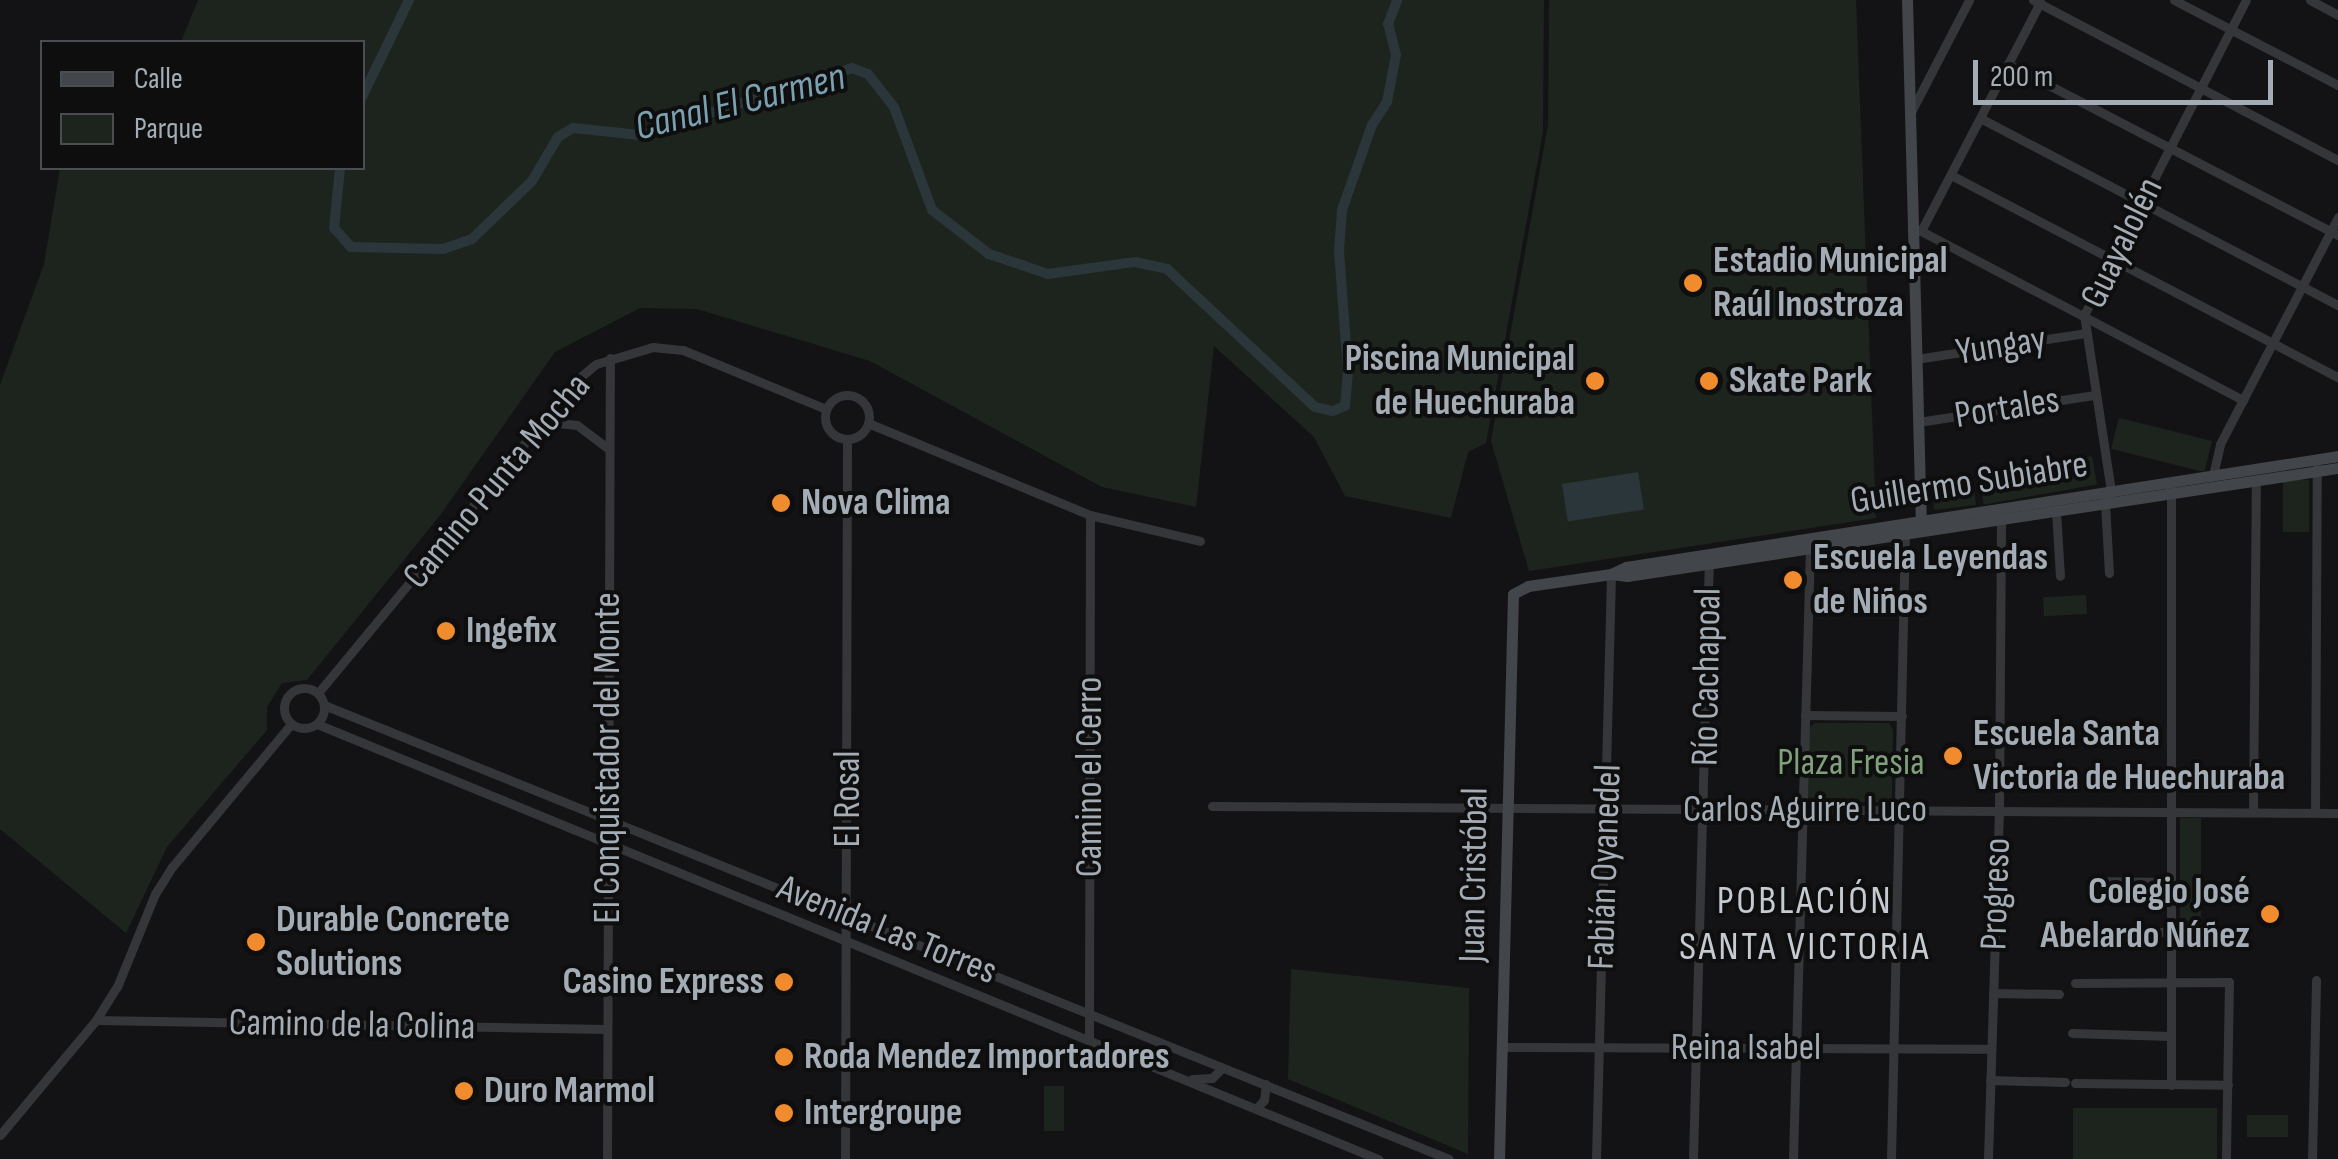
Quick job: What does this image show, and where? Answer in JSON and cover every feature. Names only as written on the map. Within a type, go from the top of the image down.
[{"type":"street","points":[[1906,0],[1917,231],[1916,359],[1922,526]]},
{"type":"street","points":[[1910,114],[1970,0]]},
{"type":"street","points":[[2174,0],[2338,86]]},
{"type":"street","name":"Guayalolén","points":[[2108,573],[2108,497],[2084,314],[2246,0]]},
{"type":"street","points":[[2310,0],[2338,15]]},
{"type":"street","points":[[1917,231],[1980,118],[2038,1],[2338,160]]},
{"type":"street","points":[[2008,64],[2334,233]]},
{"type":"street","points":[[1980,118],[2338,305]]},
{"type":"street","points":[[1950,175],[2338,376]]},
{"type":"street","points":[[2214,475],[2218,450],[2302,286],[2334,233],[2338,217]]},
{"type":"street","points":[[1917,231],[2084,314],[2243,400]]},
{"type":"street","name":"Yungay","points":[[1916,359],[2086,333]]},
{"type":"street","name":"Camino Punta Mocha","points":[[318,694],[586,370],[610,358],[653,347],[683,350],[826,409]]},
{"type":"street","name":"El Conquistador del Monte","points":[[607,1159],[610,358]]},
{"type":"street","points":[[842,395],[857,397],[867,408],[868,423],[860,434],[848,439],[828,430],[826,409],[842,395]]},
{"type":"street","name":"Portales","points":[[1918,422],[2095,395]]},
{"type":"street","points":[[537,430],[558,423],[576,425],[609,449]]},
{"type":"street","points":[[868,423],[1090,515],[1200,541]]},
{"type":"street","name":"El Rosal","points":[[844,1159],[848,439]]},
{"type":"street","name":"Guillermo Subiabre","points":[[1513,594],[1528,586],[2108,497],[2256,481],[2338,456]]},
{"type":"street","points":[[2315,812],[2317,465]]},
{"type":"street","name":"Guillermo Subiabre","points":[[2171,488],[2214,475],[2317,465],[2338,468]]},
{"type":"street","points":[[2253,812],[2256,481]]},
{"type":"street","points":[[2171,488],[2171,1085]]},
{"type":"street","name":"Guillermo Subiabre","points":[[2001,514],[2056,511],[2108,497]]},
{"type":"street","points":[[2056,511],[2060,576]]},
{"type":"street","name":"Progreso","points":[[1988,1159],[1999,811],[2001,514]]},
{"type":"street","name":"Camino el Cerro","points":[[1089,1040],[1090,515]]},
{"type":"street","points":[[1890,1159],[1905,529]]},
{"type":"street","points":[[1794,1159],[1810,544]]},
{"type":"street","name":"Río Cachapoal","points":[[1693,1159],[1709,559]]},
{"type":"street","name":"Fabián Oyanedel","points":[[1596,1159],[1611,574]]},
{"type":"street","name":"Juan Cristóbal","points":[[1498,1159],[1513,594]]},
{"type":"street","points":[[301,688],[318,694],[324,705],[317,724],[307,728],[291,724],[284,709],[287,698],[301,688]]},
{"type":"street","name":"Avenida Las Torres","points":[[324,705],[1450,1159]]},
{"type":"street","points":[[1806,715],[1902,716]]},
{"type":"street","points":[[0,1135],[96,1020],[117,987],[155,894],[172,866],[291,724]]},
{"type":"street","name":"Avenida Las Torres","points":[[317,724],[1378,1159]]},
{"type":"street","name":"Carlos Aguirre Luco","points":[[1212,806],[2338,812]]},
{"type":"street","points":[[2094,882],[2171,882]]},
{"type":"street","points":[[2076,932],[2171,932]]},
{"type":"street","points":[[2312,1159],[2316,980]]},
{"type":"street","points":[[2074,983],[2229,982],[2226,1159]]},
{"type":"street","points":[[1993,993],[2060,994]]},
{"type":"street","name":"Camino de la Colina","points":[[96,1020],[608,1029]]},
{"type":"street","points":[[2072,1034],[2171,1036]]},
{"type":"street","name":"Reina Isabel","points":[[1501,1047],[1991,1049]]},
{"type":"street","points":[[1184,1079],[1212,1078],[1222,1068]]},
{"type":"street","points":[[1990,1080],[2228,1086]]},
{"type":"street","points":[[1257,1108],[1264,1100],[1266,1084]]},
{"type":"green space","points":[[198,0],[1544,0],[1543,132],[1486,443],[1468,452],[1451,518],[1345,496],[1314,437],[1214,346],[1196,507],[1102,487],[870,361],[697,309],[640,308],[555,352],[441,514],[307,680],[282,683],[267,707],[267,730],[167,847],[126,933],[0,829],[0,385],[44,264],[60,170],[365,170],[365,40],[182,40]]},
{"type":"green space","name":"Estadio Municipal Raúl Inostroza","points":[[1549,0],[1856,0],[1876,518],[1529,571],[1491,441],[1548,125]]},
{"type":"green space","points":[[2119,418],[2212,441],[2204,472],[2111,449]]},
{"type":"green space","points":[[2092,456],[2097,485],[1984,505],[1979,476]]},
{"type":"green space","points":[[1973,480],[1976,505],[1934,510],[1931,485]]},
{"type":"green space","points":[[2283,480],[2309,480],[2309,532],[2283,532]]},
{"type":"green space","points":[[2086,595],[2087,614],[2044,616],[2043,597]]},
{"type":"green space","name":"Plaza Fresia","points":[[1815,723],[1889,723],[1893,730],[1892,798],[1884,802],[1812,802],[1808,796],[1809,728]]},
{"type":"green space","points":[[2180,818],[2201,818],[2201,945],[2180,945]]},
{"type":"green space","points":[[1291,969],[1469,988],[1468,1154],[1288,1079]]},
{"type":"green space","points":[[1044,1086],[1064,1086],[1064,1131],[1044,1131]]},
{"type":"green space","points":[[2073,1108],[2217,1108],[2217,1159],[2073,1159]]},
{"type":"green space","points":[[2247,1115],[2288,1115],[2288,1137],[2247,1137]]},
{"type":"shaded area","points":[[1638,472],[1644,510],[1568,522],[1562,484]]},
{"type":"waterway","name":"Canal El Carmen","points":[[365,91],[409,0]]},
{"type":"waterway","name":"Canal El Carmen","points":[[340,170],[334,228],[351,247],[443,249],[472,239],[532,181],[558,137],[573,128],[640,135],[852,68],[868,74],[894,107],[932,210],[989,254],[1048,274],[1135,262],[1167,269],[1315,407],[1333,411],[1345,406],[1348,373],[1339,251],[1342,210],[1372,125],[1387,102],[1396,55],[1388,24],[1397,0]]},
{"type":"place","name":"Estadio Municipal Raúl Inostroza","points":[[1693,283]]},
{"type":"place","name":"Piscina Municipal de Huechuraba","points":[[1595,381]]},
{"type":"place","name":"Skate Park","points":[[1709,381]]},
{"type":"place","name":"Nova Clima","points":[[781,503]]},
{"type":"place","name":"Escuela Leyendas de Niños","points":[[1793,580]]},
{"type":"place","name":"Ingefix","points":[[446,631]]},
{"type":"place","name":"Escuela Santa Victoria de Huechuraba","points":[[1953,756]]},
{"type":"place","name":"Colegio José Abelardo Núñez","points":[[2270,914]]},
{"type":"place","name":"Durable Concrete Solutions","points":[[256,942]]},
{"type":"place","name":"Casino Express","points":[[784,982]]},
{"type":"place","name":"Roda Mendez Importadores","points":[[784,1057]]},
{"type":"place","name":"Duro Marmol","points":[[464,1091]]},
{"type":"place","name":"Intergroupe","points":[[784,1113]]},
{"type":"district","name":"POBLACIÓN SANTA VICTORIA","points":[[1805,924]]}]
